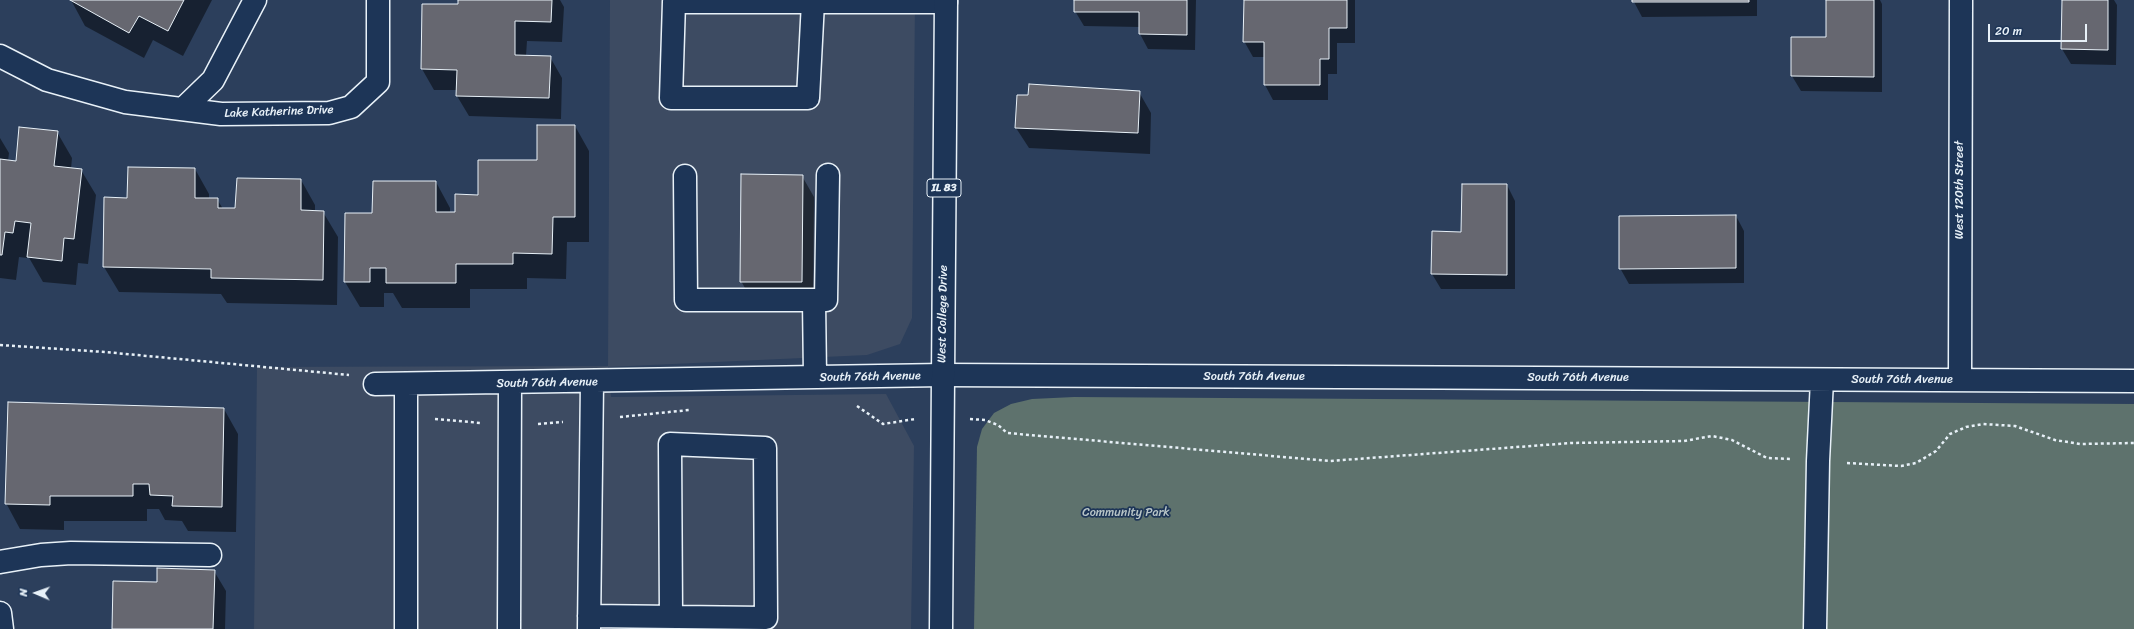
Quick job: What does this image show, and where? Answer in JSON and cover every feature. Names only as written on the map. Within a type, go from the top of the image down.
[{"type":"street","points":[[183,109],[213,80],[255,0]]},
{"type":"street","name":"Lake Katherine Drive","points":[[0,56],[47,80],[125,102],[221,114],[329,113],[351,107],[378,82],[378,0]]},
{"type":"street","name":"West 120th Street","points":[[1960,380],[1961,0]]},
{"type":"street","points":[[813,1],[808,98],[671,98],[674,2],[813,1],[946,1]]},
{"type":"street","name":"West College Drive","points":[[941,629],[946,1]]},
{"type":"street","points":[[685,176],[686,300],[826,300],[828,175]]},
{"type":"street","points":[[814,300],[815,378]]},
{"type":"street","name":"South 76th Avenue","points":[[375,384],[406,385],[942,375],[2134,381]]},
{"type":"street","points":[[1815,629],[1818,461],[1822,380]]},
{"type":"street","points":[[592,382],[589,623],[671,617],[766,623],[765,448],[670,444],[671,617]]},
{"type":"street","points":[[509,629],[510,383]]},
{"type":"street","points":[[406,385],[406,629]]},
{"type":"street","points":[[0,562],[41,555],[71,553],[210,555]]},
{"type":"street","points":[[0,613],[2,629]]},
{"type":"path","points":[[998,425],[1007,433],[1330,461],[1571,443],[1684,441],[1712,436],[1732,440],[1767,458],[1901,466],[1916,463],[1936,451],[1950,434],[1966,427],[1983,424],[2015,426],[2055,440],[2080,444],[2134,443]]},
{"type":"shaded area","points":[[610,0],[915,0],[912,318],[900,344],[867,355],[608,367],[611,397],[886,394],[914,446],[911,629],[254,629],[257,367],[608,366]]},
{"type":"green space","name":"Community Park","points":[[1074,397],[2134,404],[2134,629],[974,629],[977,447],[982,429],[994,413],[1011,404],[1032,399]]},
{"type":"building","points":[[70,0],[184,0],[168,31],[139,16],[129,33]]},
{"type":"building","points":[[458,0],[552,0],[551,22],[515,21],[515,55],[551,56],[549,98],[456,96],[457,70],[421,69],[422,4],[458,4]]},
{"type":"building","points":[[1074,0],[1187,0],[1187,35],[1139,34],[1139,12],[1074,12]]},
{"type":"building","points":[[1244,0],[1347,0],[1347,28],[1329,28],[1329,59],[1320,59],[1320,85],[1264,85],[1264,42],[1243,42]]},
{"type":"building","points":[[1632,0],[1749,0],[1749,2],[1632,2]]},
{"type":"building","points":[[1826,0],[1874,0],[1874,77],[1791,76],[1791,37],[1826,37]]},
{"type":"building","points":[[2062,0],[2108,0],[2108,50],[2061,49]]},
{"type":"building","points":[[1029,84],[1140,91],[1138,133],[1015,128],[1017,95],[1028,95]]},
{"type":"building","points":[[537,125],[575,125],[575,217],[553,217],[552,254],[513,253],[513,264],[456,264],[456,283],[386,283],[386,268],[370,268],[370,282],[344,282],[345,213],[372,213],[373,181],[436,181],[436,212],[455,212],[455,194],[478,195],[478,160],[537,160]]},
{"type":"building","points":[[19,127],[58,131],[54,166],[82,169],[74,239],[64,238],[62,261],[27,257],[31,223],[15,221],[13,233],[5,232],[2,255],[0,255],[0,159],[16,161]]},
{"type":"building","points":[[128,167],[195,168],[195,198],[218,198],[218,208],[235,208],[237,178],[301,179],[301,210],[324,211],[323,280],[211,278],[211,269],[103,267],[104,197],[127,198]]},
{"type":"building","points":[[741,174],[803,175],[802,282],[740,282]]},
{"type":"building","points":[[1462,184],[1507,184],[1507,275],[1431,274],[1432,231],[1461,232]]},
{"type":"building","points":[[1736,215],[1736,268],[1619,269],[1619,216]]},
{"type":"building","points":[[8,402],[224,408],[222,507],[172,506],[173,496],[150,495],[149,484],[133,484],[133,496],[50,496],[50,505],[5,504]]},
{"type":"building","points":[[157,568],[215,570],[213,629],[112,629],[113,581],[157,582]]}]
